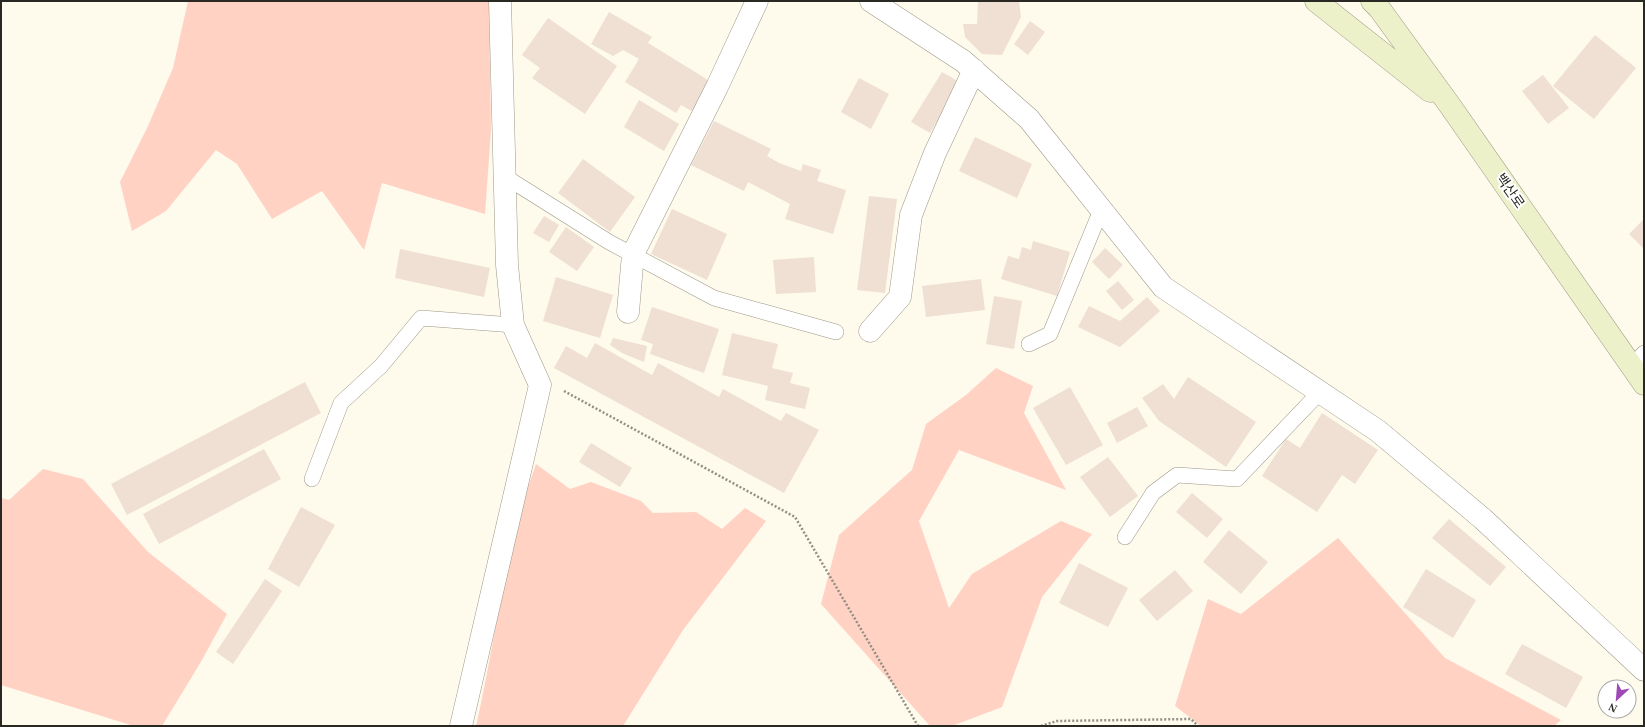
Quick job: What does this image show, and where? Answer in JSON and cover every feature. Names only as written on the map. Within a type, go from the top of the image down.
[{"type":"main road","points":[[1316,1],[1451,108]]},
{"type":"main road","name":"백산로","points":[[1377,3],[1451,108],[1638,360],[1644,384]]},
{"type":"street","points":[[461,726],[540,384],[513,325],[507,265],[500,1]]},
{"type":"street","points":[[628,312],[633,254],[717,87],[757,1]]},
{"type":"street","points":[[871,1],[964,61],[1029,119],[1163,287],[1378,431],[1483,519],[1644,670]]},
{"type":"street","points":[[870,330],[900,297],[911,215],[934,153],[974,70]]},
{"type":"lane","points":[[504,176],[609,242],[714,298],[836,332]]},
{"type":"lane","points":[[1029,344],[1050,334],[1101,210]]},
{"type":"lane","points":[[312,479],[341,403],[381,366],[421,318],[513,325]]},
{"type":"lane","points":[[1125,537],[1153,493],[1177,475],[1237,479],[1320,392]]},
{"type":"path","points":[[536,376],[795,517],[918,726]]},
{"type":"path","points":[[1041,726],[1057,721],[1191,719],[1198,726]]},
{"type":"shaded area","points":[[188,1],[489,1],[491,130],[485,214],[382,183],[364,250],[322,191],[272,219],[237,164],[216,150],[166,211],[132,231],[120,182],[148,126],[173,68]]},
{"type":"shaded area","points":[[996,368],[1033,386],[1024,413],[1066,490],[959,450],[919,521],[949,608],[972,574],[1061,521],[1092,534],[1042,597],[1002,707],[952,726],[930,726],[821,604],[839,535],[912,470],[926,424],[966,395]]},
{"type":"shaded area","points":[[536,464],[570,489],[591,482],[641,501],[653,513],[696,512],[722,529],[745,508],[766,521],[683,630],[623,726],[476,726],[515,531]]},
{"type":"shaded area","points":[[43,469],[83,479],[148,552],[227,614],[202,660],[162,726],[134,726],[1,685],[1,498],[9,500]]},
{"type":"shaded area","points":[[1338,538],[1445,658],[1561,720],[1554,726],[1201,726],[1175,706],[1208,599],[1241,614]]},
{"type":"building","points":[[978,1],[1019,1],[1021,17],[1002,55],[982,54],[965,37],[963,24],[977,24]]},
{"type":"building","points":[[609,12],[652,37],[648,43],[713,83],[695,113],[681,105],[676,113],[625,82],[639,59],[623,50],[613,56],[591,44]]},
{"type":"building","points":[[548,18],[617,66],[585,114],[532,78],[540,68],[522,55]]},
{"type":"building","points":[[1030,21],[1045,32],[1028,55],[1014,44]]},
{"type":"building","points":[[1595,35],[1636,68],[1594,119],[1553,86]]},
{"type":"building","points":[[942,72],[961,83],[930,133],[911,122]]},
{"type":"building","points":[[1543,75],[1569,108],[1548,124],[1522,91]]},
{"type":"building","points":[[859,78],[889,94],[871,129],[841,112]]},
{"type":"building","points":[[639,100],[679,124],[664,151],[624,127]]},
{"type":"building","points":[[714,121],[771,149],[767,156],[779,163],[801,171],[803,164],[821,170],[817,181],[846,190],[833,234],[785,219],[790,204],[748,182],[744,191],[691,165]]},
{"type":"building","points":[[975,137],[1032,164],[1017,198],[959,171]]},
{"type":"building","points":[[583,159],[635,197],[610,232],[558,193]]},
{"type":"building","points":[[869,196],[897,199],[885,293],[857,290]]},
{"type":"building","points":[[672,209],[727,234],[707,280],[651,254]]},
{"type":"building","points":[[544,216],[559,225],[549,242],[533,233]]},
{"type":"building","points":[[1644,219],[1644,249],[1629,234]]},
{"type":"building","points":[[566,227],[594,247],[577,271],[549,252]]},
{"type":"building","points":[[1033,241],[1070,252],[1057,296],[1001,279],[1008,256],[1019,259],[1022,247],[1031,250]]},
{"type":"building","points":[[1105,248],[1123,265],[1109,279],[1092,262]]},
{"type":"building","points":[[400,249],[490,268],[484,297],[395,278]]},
{"type":"building","points":[[814,257],[816,292],[776,294],[773,260]]},
{"type":"building","points":[[556,277],[613,295],[600,338],[543,321]]},
{"type":"building","points":[[981,279],[985,310],[926,317],[922,286]]},
{"type":"building","points":[[1118,281],[1134,300],[1122,310],[1106,291]]},
{"type":"building","points":[[994,296],[1022,301],[1014,349],[986,344]]},
{"type":"building","points":[[1147,297],[1160,311],[1120,347],[1078,327],[1089,306],[1120,321]]},
{"type":"building","points":[[652,307],[719,329],[704,373],[650,354],[653,344],[641,340]]},
{"type":"building","points":[[732,333],[778,344],[772,368],[793,373],[790,383],[810,388],[805,409],[765,400],[768,386],[722,375]]},
{"type":"building","points":[[613,338],[647,346],[644,362],[622,353],[610,345]]},
{"type":"building","points":[[595,343],[652,375],[658,363],[719,397],[723,389],[781,421],[786,413],[819,430],[784,493],[554,368],[566,346],[587,358]]},
{"type":"building","points":[[1188,377],[1256,422],[1226,467],[1159,421],[1142,398],[1163,384],[1174,399]]},
{"type":"building","points":[[305,382],[321,413],[127,515],[111,484]]},
{"type":"building","points":[[1070,387],[1103,445],[1066,465],[1033,408]]},
{"type":"building","points":[[1137,407],[1148,426],[1117,443],[1107,423]]},
{"type":"building","points":[[1322,413],[1378,450],[1355,484],[1342,475],[1317,512],[1262,476],[1286,439],[1300,448]]},
{"type":"building","points":[[591,443],[632,468],[620,487],[579,462]]},
{"type":"building","points":[[264,449],[281,479],[159,544],[143,514]]},
{"type":"building","points":[[1108,457],[1138,496],[1110,517],[1080,477]]},
{"type":"building","points":[[1192,493],[1223,519],[1207,538],[1176,512]]},
{"type":"building","points":[[301,507],[335,525],[299,587],[268,569]]},
{"type":"building","points":[[1449,519],[1506,567],[1490,586],[1432,538]]},
{"type":"building","points":[[1229,530],[1268,562],[1241,594],[1203,562]]},
{"type":"building","points":[[1079,563],[1128,588],[1108,627],[1059,603]]},
{"type":"building","points":[[1426,569],[1476,600],[1453,638],[1403,607]]},
{"type":"building","points":[[1175,570],[1193,591],[1157,621],[1139,600]]},
{"type":"building","points":[[265,579],[282,591],[233,664],[216,652]]},
{"type":"building","points":[[1522,644],[1583,677],[1566,708],[1505,674]]}]
